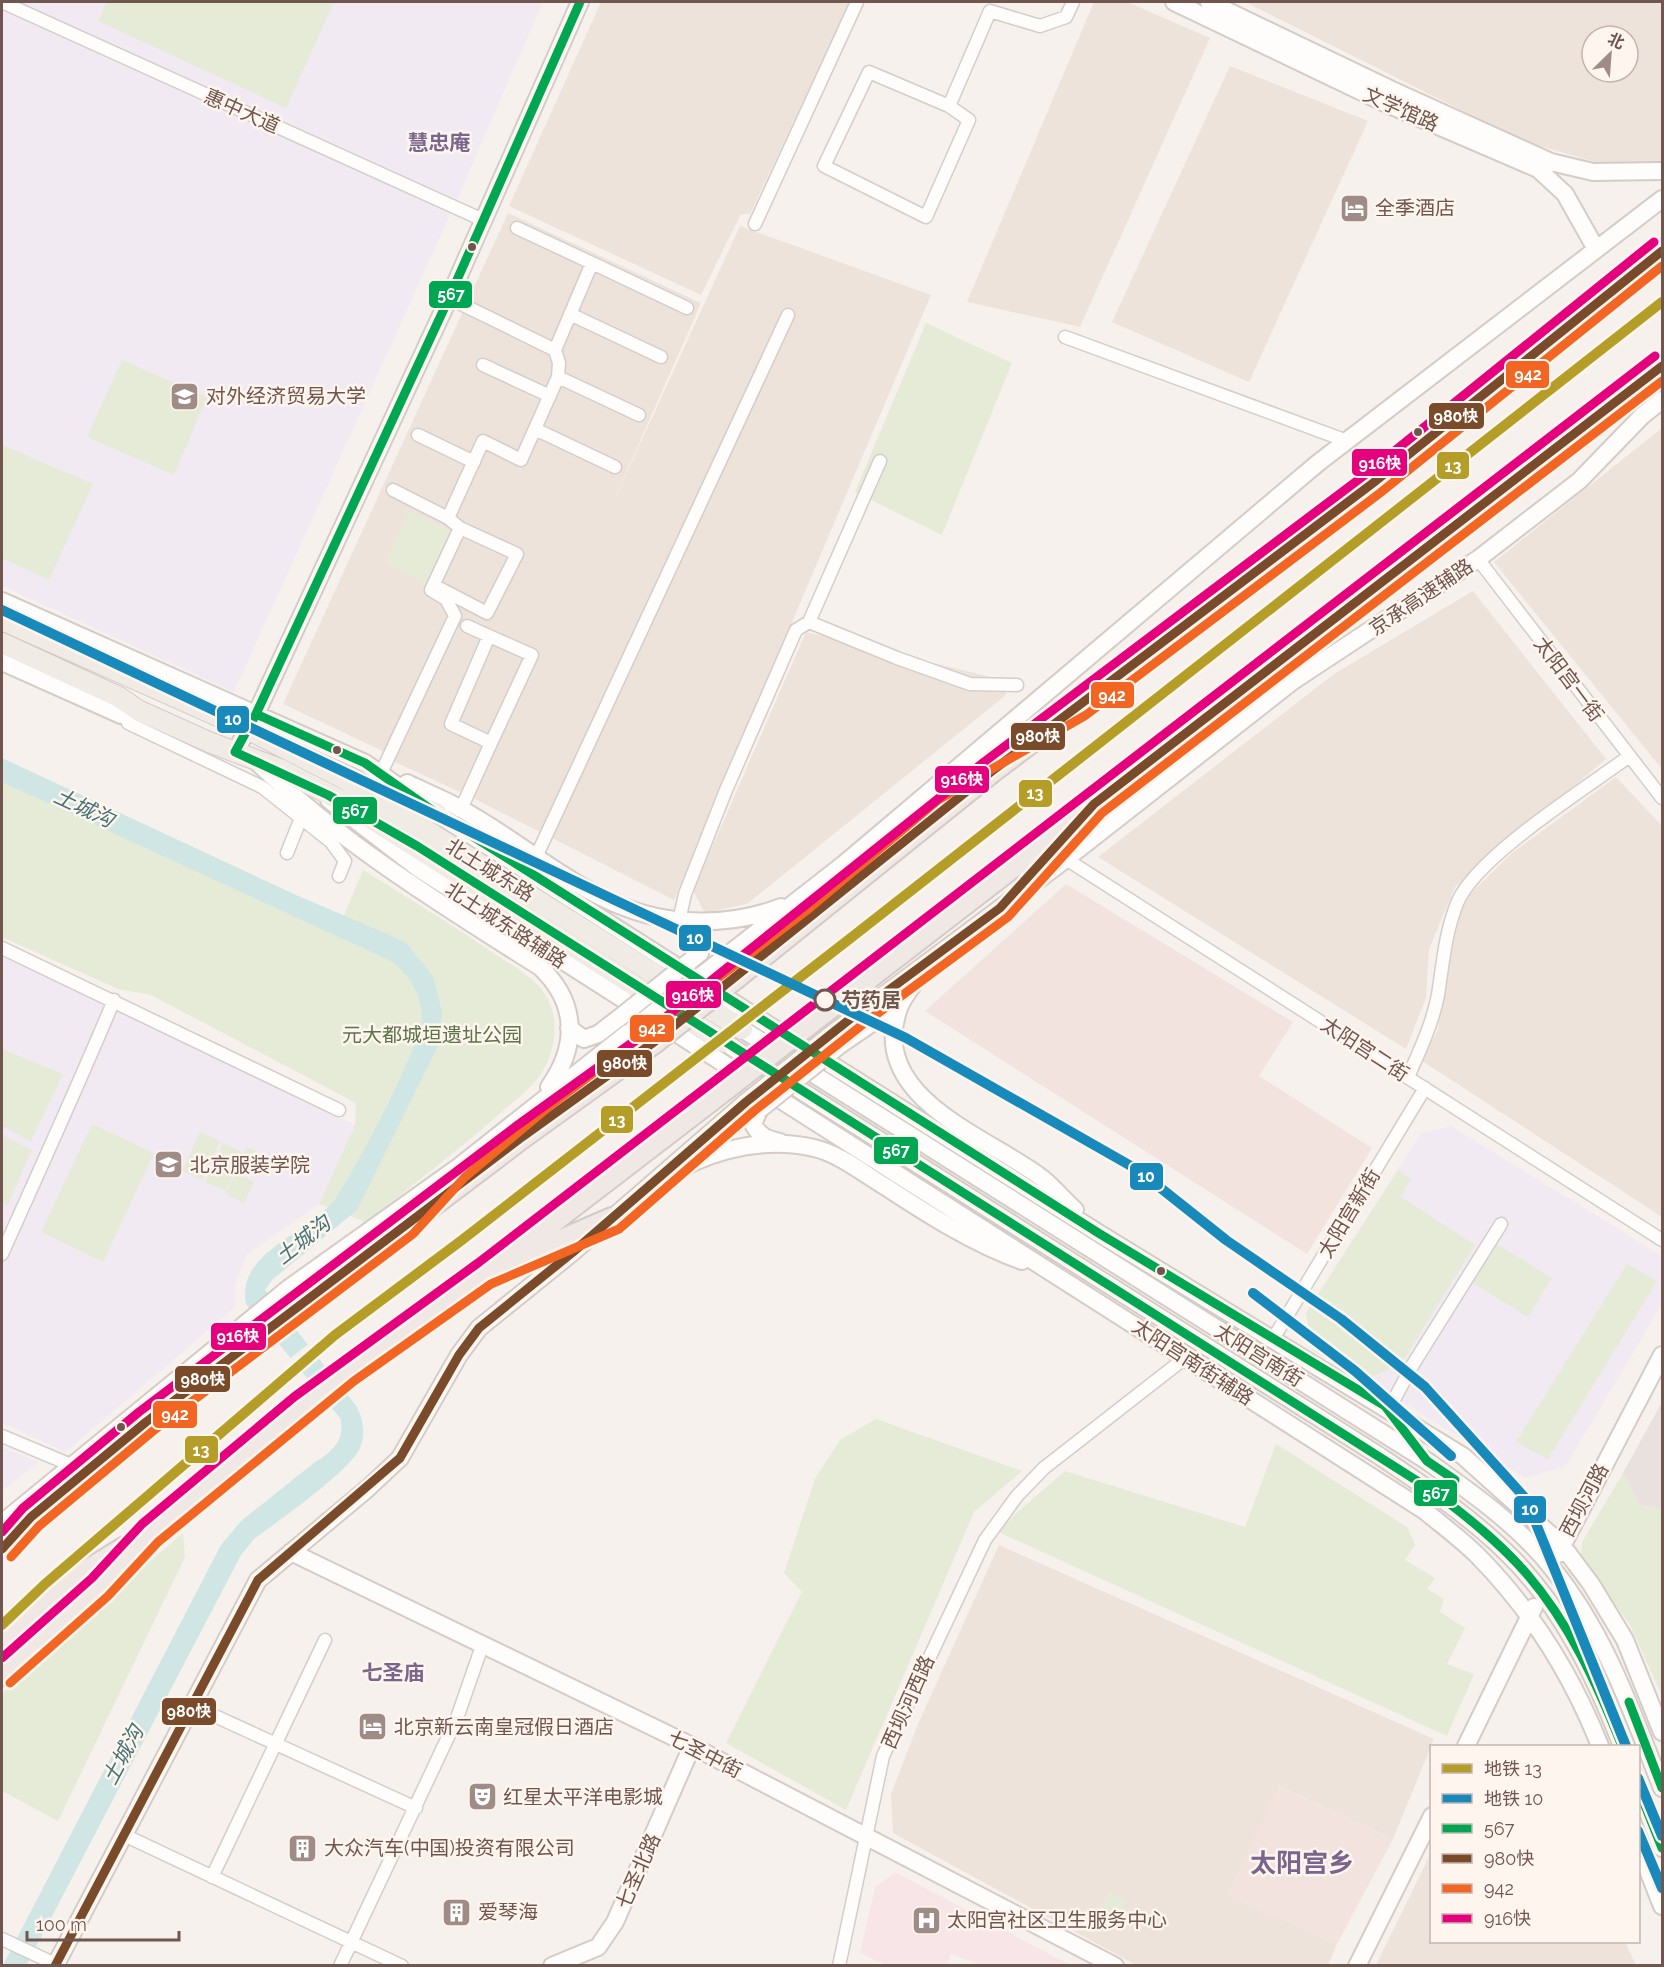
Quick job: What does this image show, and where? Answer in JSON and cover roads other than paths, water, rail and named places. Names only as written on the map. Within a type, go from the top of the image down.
[{"type":"highway","points":[[2,1542],[247,1334],[296,1296],[405,1225],[654,1042],[992,771],[1373,483],[1662,251]]},
{"type":"highway","points":[[2,1674],[100,1587],[150,1533],[302,1406],[347,1371],[485,1273],[1662,366]]},
{"type":"highway","points":[[405,1225],[458,1167]]},
{"type":"highway","points":[[485,1273],[612,1219]]},
{"type":"highway","points":[[76,1460],[146,1422]]},
{"type":"highway","points":[[2,1549],[31,1517]]},
{"type":"highway","points":[[2,1641],[62,1587],[150,1533]]},
{"type":"main road","name":"北土城东路","points":[[2,620],[251,721],[749,1023]]},
{"type":"main road","name":"北土城东路","points":[[2,643],[119,698],[133,717],[255,759],[310,784],[417,846],[724,1042]]},
{"type":"main road","points":[[344,778],[436,813]]},
{"type":"street","name":"惠中大道","points":[[2,2],[483,220]]},
{"type":"street","points":[[235,752],[449,298],[580,2]]},
{"type":"street","points":[[756,224],[858,2]]},
{"type":"street","points":[[949,106],[990,11],[1040,26],[1066,17],[1073,2]]},
{"type":"street","name":"文学馆路","points":[[1174,2],[1387,104],[1539,169],[1565,194],[1596,249]]},
{"type":"street","name":"文学馆路","points":[[1209,2],[1551,162],[1593,171],[1662,171]]},
{"type":"street","points":[[869,72],[949,106],[969,120],[926,217],[824,166],[869,72]]},
{"type":"street","points":[[296,1296],[539,1101],[799,901],[1307,471],[1662,199]]},
{"type":"street","points":[[517,228],[687,308]]},
{"type":"street","points":[[448,518],[483,441],[521,460],[558,377],[559,363],[555,350],[592,263]]},
{"type":"street","points":[[449,298],[555,350]]},
{"type":"street","points":[[570,314],[661,357]]},
{"type":"street","points":[[536,857],[789,315]]},
{"type":"street","points":[[1065,337],[1347,441]]},
{"type":"street","points":[[483,365],[550,396]]},
{"type":"street","points":[[558,377],[639,415]]},
{"type":"street","name":"京承高速辅路","points":[[51,1962],[194,1706],[258,1580],[367,1489],[400,1458],[459,1355],[479,1328],[651,1185],[834,1041],[930,961],[1066,859],[1293,681],[1478,559],[1579,481],[1642,416],[1662,400]]},
{"type":"street","points":[[535,429],[615,467]]},
{"type":"street","points":[[418,435],[474,462]]},
{"type":"street","points":[[681,921],[685,894],[726,790],[796,630],[809,622],[880,461]]},
{"type":"street","points":[[393,490],[448,518],[460,528],[517,554],[487,612],[433,585]]},
{"type":"street","points":[[382,771],[455,616],[446,599],[431,590],[460,528]]},
{"type":"street","name":"太阳宫一街","points":[[1478,559],[1662,798]]},
{"type":"street","points":[[2,601],[251,721],[365,763],[461,809],[613,905],[660,920],[729,921],[762,915],[799,901]]},
{"type":"street","points":[[809,622],[897,658],[970,684],[1017,685]]},
{"type":"street","points":[[461,809],[532,655],[468,626]]},
{"type":"street","points":[[489,636],[451,724],[491,743]]},
{"type":"street","points":[[2,662],[121,715],[133,717],[262,787],[331,842],[345,861],[339,876]]},
{"type":"street","points":[[931,790],[1079,705]]},
{"type":"street","points":[[1408,1077],[1429,1030],[1438,995],[1443,948],[1459,901],[1473,878],[1509,845],[1629,757]]},
{"type":"street","points":[[255,759],[274,779],[377,860],[540,967],[554,980],[563,995],[569,1028],[569,1048],[562,1068],[539,1101]]},
{"type":"street","points":[[365,763],[749,1023],[1273,1338],[1463,1456],[1561,1544],[1591,1584],[1625,1640],[1662,1732]]},
{"type":"street","name":"北土城东路辅路","points":[[310,784],[368,833],[419,870],[709,1054]]},
{"type":"street","points":[[1000,908],[1094,804]]},
{"type":"street","points":[[286,853],[301,818]]},
{"type":"street","name":"太阳宫二街","points":[[1066,859],[1662,1240]]},
{"type":"street","points":[[377,860],[419,870]]},
{"type":"street","points":[[569,1028],[584,1039],[592,1038],[700,953],[700,937],[681,921]]},
{"type":"street","points":[[2,948],[339,1110]]},
{"type":"street","points":[[930,961],[900,1006],[894,1028],[901,1071],[912,1089],[938,1111],[1043,1179],[1100,1234]]},
{"type":"street","points":[[2,1254],[43,1157],[66,1114],[114,1000]]},
{"type":"street","points":[[834,1041],[878,1019],[886,1020],[894,1028]]},
{"type":"street","name":"太阳宫南街","points":[[749,1023],[1427,1461],[1522,1535],[1553,1569],[1615,1669],[1662,1788]]},
{"type":"street","name":"太阳宫南街","points":[[724,1042],[1378,1455],[1458,1510],[1507,1553],[1562,1623],[1595,1679],[1622,1745]]},
{"type":"street","name":"太阳宫南街辅路","points":[[709,1054],[1056,1273],[1425,1511],[1477,1555],[1530,1615],[1563,1667],[1600,1745]]},
{"type":"street","name":"太阳宫新街","points":[[1273,1338],[1425,1088]]},
{"type":"street","points":[[752,1106],[753,1124],[757,1132],[765,1139],[817,1148],[851,1165],[994,1251],[1056,1273]]},
{"type":"street","points":[[651,1185],[705,1156],[783,1142]]},
{"type":"street","points":[[1387,1408],[1501,1224]]},
{"type":"street","points":[[2,1522],[76,1460],[247,1334]]},
{"type":"street","points":[[1185,1358],[1206,1348]]},
{"type":"street","name":"西坝河路","points":[[1466,1745],[1553,1569],[1561,1544],[1662,1355]]},
{"type":"street","name":"西坝河西路","points":[[839,1965],[883,1756],[985,1540],[1017,1496],[1044,1468],[1185,1358]]},
{"type":"street","points":[[1387,1408],[1427,1461]]},
{"type":"street","points":[[2,1436],[76,1460]]},
{"type":"street","points":[[1378,1455],[1425,1511]]},
{"type":"street","name":"七圣中街","points":[[291,1552],[692,1746],[1114,1965]]},
{"type":"street","points":[[212,1877],[325,1640]]},
{"type":"street","points":[[340,1965],[416,1808],[466,1696],[482,1646]]},
{"type":"street","points":[[194,1706],[416,1808]]},
{"type":"street","name":"七圣北路","points":[[552,1965],[598,1947],[615,1922],[692,1746]]},
{"type":"street","points":[[1640,1792],[1662,1848]]},
{"type":"street","points":[[1357,1965],[1430,1818]]},
{"type":"street","points":[[124,1835],[372,1953],[402,1965]]},
{"type":"street","points":[[1640,1850],[1662,1906]]},
{"type":"street","points":[[7,1941],[51,1962]]},
{"type":"street","points":[[372,1953],[376,1965]]},
{"type":"water","name":"土城沟","points":[[2,758],[407,944],[433,976],[442,1012],[438,1046],[357,1210],[272,1280],[265,1290],[357,1407],[363,1427],[360,1448],[354,1458],[329,1482],[254,1539],[241,1555],[26,1966],[3,1965],[221,1545],[241,1521],[332,1450],[339,1439],[340,1418],[246,1304],[246,1285],[252,1270],[263,1256],[310,1223],[336,1198],[371,1137],[400,1079],[419,1031],[422,1017],[420,1001],[413,986],[393,962],[2,782]]},
{"type":"metro line","name":"13","points":[[2,1625],[45,1584],[335,1335],[462,1240],[852,937],[1662,302]]},
{"type":"metro line","name":"10","points":[[2,610],[906,1038],[1138,1170],[1226,1240],[1341,1319],[1425,1387],[1526,1499],[1626,1745]]},
{"type":"metro line","name":"10","points":[[1253,1293],[1355,1371],[1451,1456]]},
{"type":"metro line","name":"10","points":[[1640,1783],[1662,1836]]},
{"type":"metro line","name":"10","points":[[1640,1836],[1662,1888]]},
{"type":"place","name":"全季酒店","points":[[1354,208]]},
{"type":"place","name":"对外经济贸易大学","points":[[185,396]]},
{"type":"place","name":"芍药居","points":[[825,1000]]},
{"type":"place","name":"北京服装学院","points":[[169,1165]]},
{"type":"place","name":"北京新云南皇冠假日酒店","points":[[373,1727]]},
{"type":"place","name":"红星太平洋电影城","points":[[482,1797]]},
{"type":"place","name":"大众汽车(中国)投资有限公司","points":[[303,1848]]},
{"type":"place","name":"爱琴海","points":[[457,1912]]},
{"type":"place","name":"太阳宫社区卫生服务中心","points":[[926,1920]]},
{"type":"district","name":"慧忠庵","points":[[439,143]]},
{"type":"district","name":"七圣庙","points":[[393,1673]]},
{"type":"district","name":"太阳宫乡","points":[[1302,1863]]},
{"type":"park label","name":"元大都城垣遗址公园","points":[[432,1035]]}]
